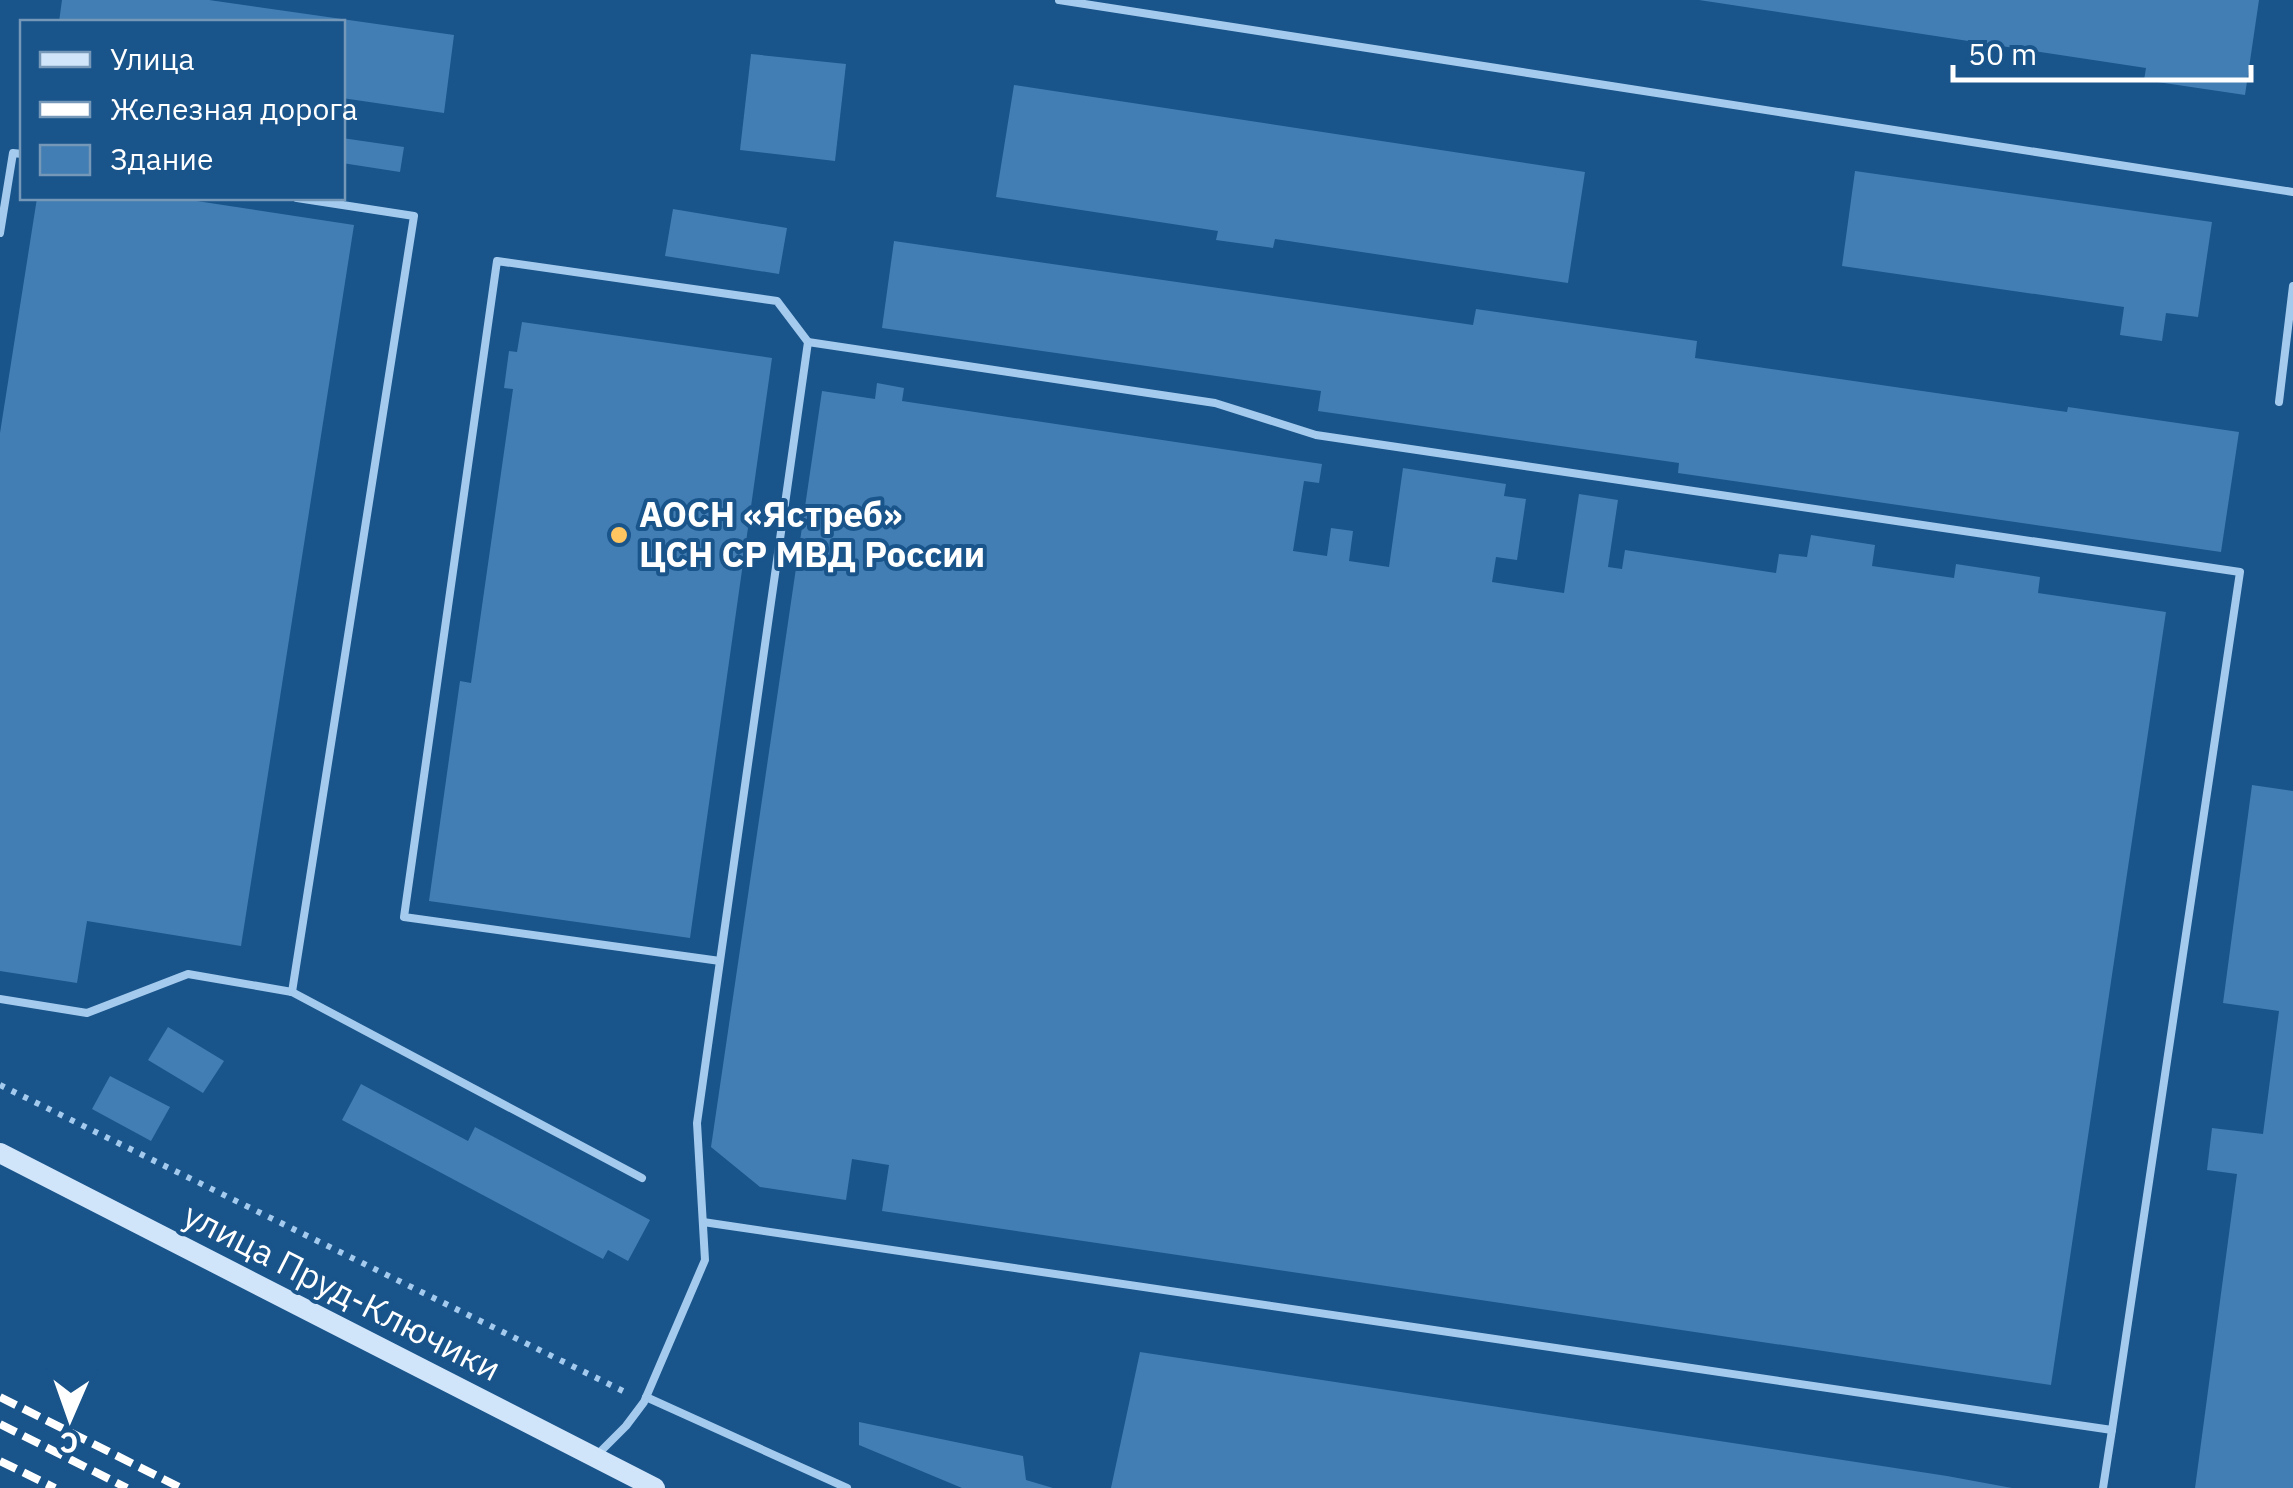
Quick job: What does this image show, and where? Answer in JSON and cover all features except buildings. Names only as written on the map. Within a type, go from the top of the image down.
[{"type":"street","name":"улица Пруд-Ключики","points":[[0,1153],[655,1488]]},
{"type":"lane","points":[[1058,0],[2293,192]]},
{"type":"lane","points":[[0,233],[13,153],[20,154]]},
{"type":"lane","points":[[292,992],[414,216],[310,200]]},
{"type":"lane","points":[[720,962],[404,916],[497,261],[777,301],[808,342],[1215,403],[1316,435],[2240,572],[2104,1488]]},
{"type":"lane","points":[[2279,402],[2293,286]]},
{"type":"lane","points":[[594,1457],[626,1426],[645,1399],[705,1260],[697,1123],[808,342]]},
{"type":"lane","points":[[0,999],[88,1013],[188,974],[292,992],[642,1178]]},
{"type":"lane","points":[[703,1222],[2112,1430]]},
{"type":"lane","points":[[645,1399],[847,1488]]},
{"type":"path","points":[[0,1086],[645,1399]]},
{"type":"railway","points":[[0,1397],[181,1488]]},
{"type":"railway","points":[[0,1424],[127,1488]]},
{"type":"railway","points":[[0,1461],[55,1488]]},
{"type":"place","name":"АОСН «Ястреб» ЦСН СР МВД России","points":[[619,535]]}]
